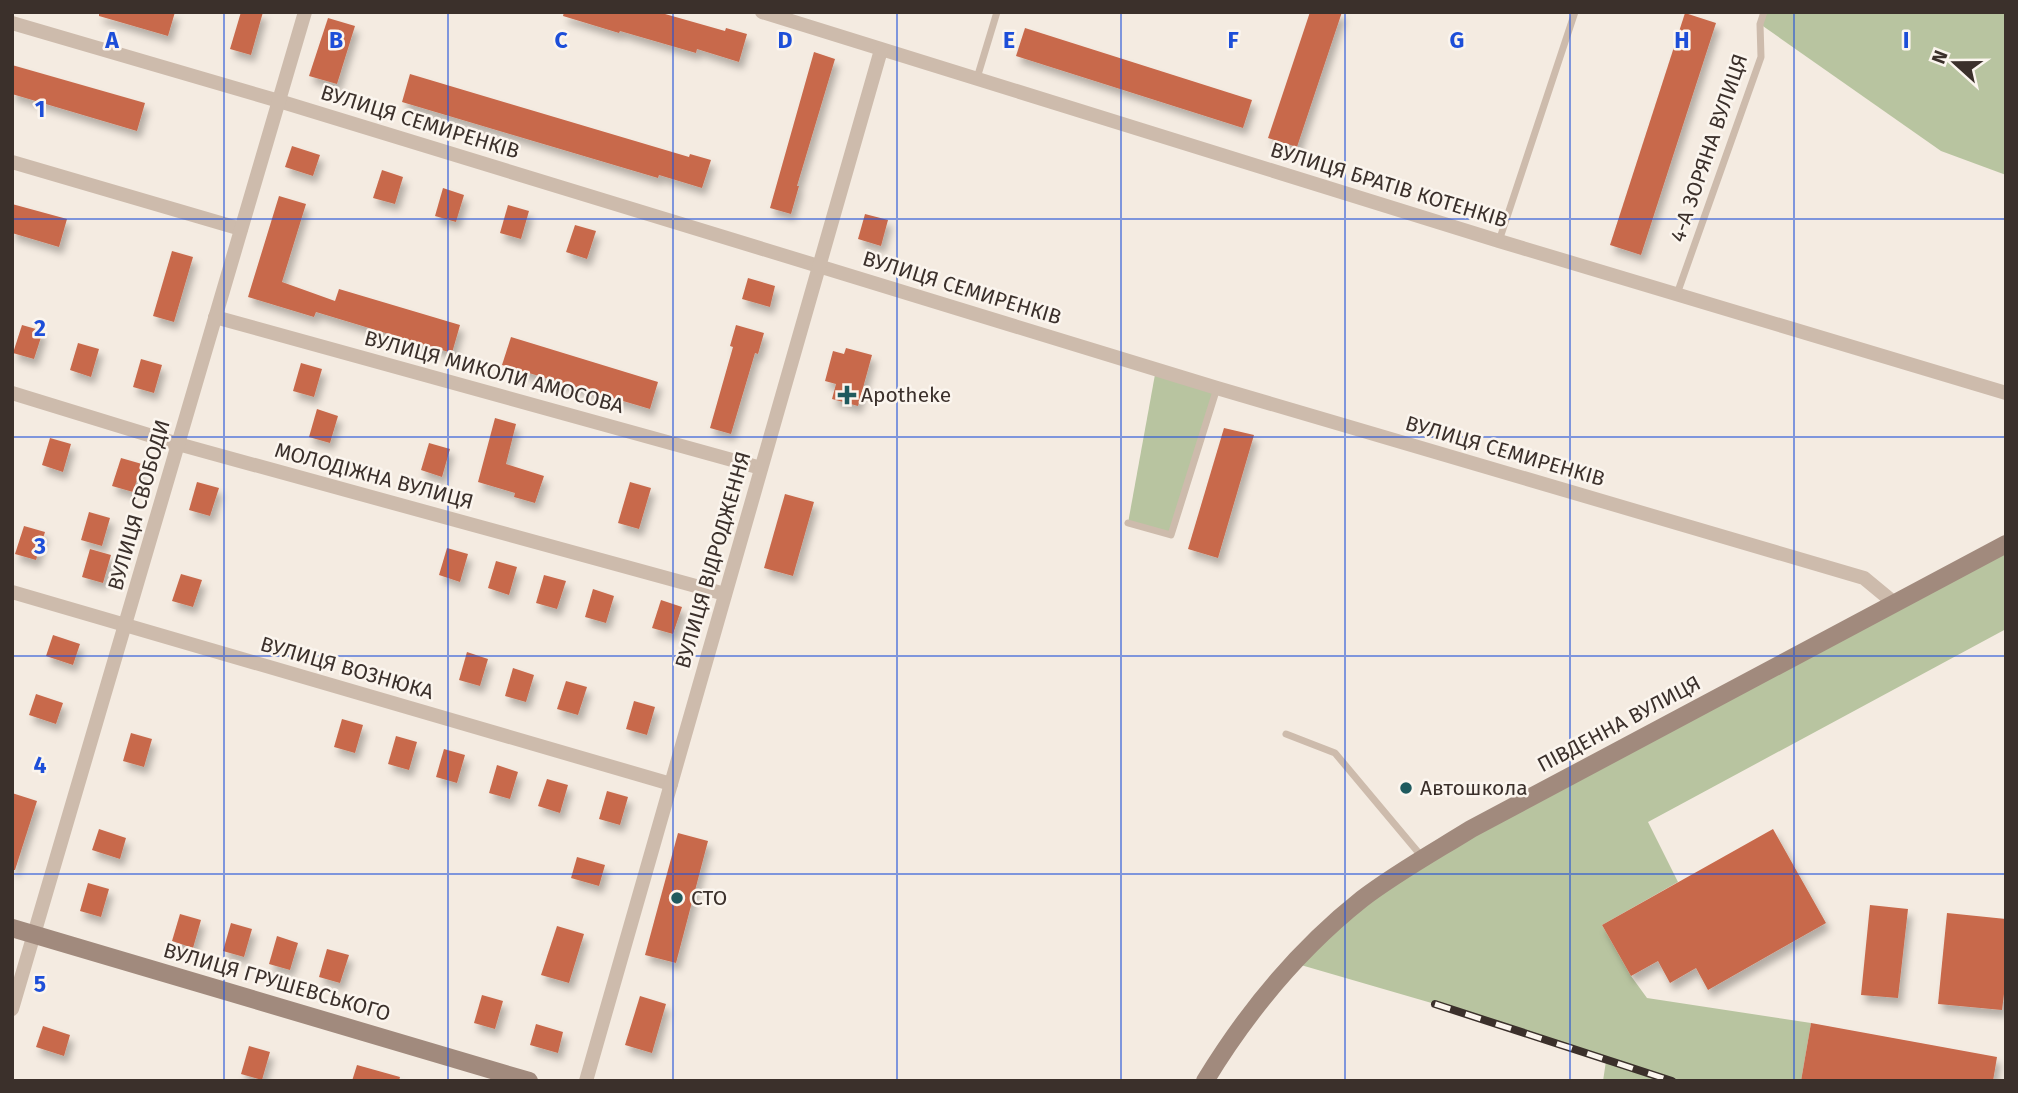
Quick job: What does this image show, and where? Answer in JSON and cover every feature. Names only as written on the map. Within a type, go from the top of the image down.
[{"type":"main road","name":"ПІВДЕННА ВУЛИЦЯ","points":[[1205,1081],[1264,996],[1311,945],[1362,900],[1423,858],[1893,602],[2006,544]]},
{"type":"main road","name":"ВУЛИЦЯ ГРУШЕВСЬКОГО","points":[[12,928],[529,1081]]},
{"type":"street","name":"ВУЛИЦЯ СВОБОДИ","points":[[12,1009],[305,12]]},
{"type":"street","name":"ВУЛИЦЯ БРАТІВ КОТЕНКІВ","points":[[764,12],[1499,241],[2006,393]]},
{"type":"street","name":"ВУЛИЦЯ СЕМИРЕНКІВ","points":[[12,23],[279,101],[1217,388],[1864,578],[1893,602]]},
{"type":"street","name":"ВУЛИЦЯ ВІДРОДЖЕННЯ","points":[[586,1081],[881,50]]},
{"type":"street","points":[[12,162],[241,229]]},
{"type":"street","name":"ВУЛИЦЯ МИКОЛИ АМОСОВА","points":[[215,317],[761,468]]},
{"type":"street","name":"МОЛОДІЖНА ВУЛИЦЯ","points":[[12,393],[178,443],[725,594]]},
{"type":"street","name":"ВУЛИЦЯ ВОЗНЮКА","points":[[12,592],[671,784]]},
{"type":"lane","points":[[977,79],[997,12]]},
{"type":"lane","points":[[1499,241],[1575,12]]},
{"type":"lane","name":"4-А ЗОРЯНА ВУЛИЦЯ","points":[[1677,294],[1761,57],[1760,24],[1764,12]]},
{"type":"lane","points":[[1128,523],[1171,535],[1217,388]]},
{"type":"lane","points":[[1286,734],[1335,753],[1423,858]]},
{"type":"green space","points":[[1764,12],[2006,12],[2006,175],[1941,151],[1760,24]]},
{"type":"green space","points":[[1156,369],[1217,388],[1171,535],[1128,523]]},
{"type":"green space","points":[[2006,544],[2006,629],[1648,822],[1678,882],[1602,925],[1647,998],[1811,1023],[1801,1081],[1603,1081],[1606,1061],[1435,1004],[1294,963],[1393,877]]},
{"type":"building","points":[[99,12],[175,12],[168,36],[99,16]]},
{"type":"building","points":[[241,12],[263,12],[251,55],[230,49]]},
{"type":"building","points":[[564,12],[658,12],[725,31],[726,28],[747,34],[739,62],[697,49],[696,53],[620,31],[619,33],[563,16]]},
{"type":"building","points":[[1310,12],[1342,12],[1297,147],[1268,138]]},
{"type":"building","points":[[1685,13],[1716,23],[1641,255],[1610,245]]},
{"type":"building","points":[[328,18],[355,26],[337,84],[309,76]]},
{"type":"building","points":[[1025,28],[1252,100],[1243,128],[1016,56]]},
{"type":"building","points":[[814,52],[835,59],[791,214],[770,208]]},
{"type":"building","points":[[12,65],[145,103],[137,131],[12,94]]},
{"type":"building","points":[[410,74],[689,157],[690,154],[711,160],[702,188],[659,175],[658,178],[402,102]]},
{"type":"building","points":[[292,146],[320,155],[313,176],[285,167]]},
{"type":"building","points":[[382,170],[403,177],[395,204],[373,198]]},
{"type":"building","points":[[443,188],[464,195],[456,222],[435,216]]},
{"type":"building","points":[[279,196],[306,204],[282,282],[335,301],[339,289],[460,325],[452,353],[316,312],[314,317],[248,297]]},
{"type":"building","points":[[12,204],[67,219],[59,247],[12,233]]},
{"type":"building","points":[[508,205],[529,211],[521,239],[500,233]]},
{"type":"building","points":[[865,214],[888,220],[881,246],[858,239]]},
{"type":"building","points":[[575,225],[596,231],[587,259],[566,252]]},
{"type":"building","points":[[172,251],[193,257],[174,322],[153,316]]},
{"type":"building","points":[[748,278],[775,286],[770,307],[742,299]]},
{"type":"building","points":[[22,325],[43,331],[34,359],[13,353]]},
{"type":"building","points":[[736,325],[764,333],[758,354],[755,353],[731,434],[710,428],[733,347],[730,346]]},
{"type":"building","points":[[511,337],[658,382],[650,409],[502,365]]},
{"type":"building","points":[[78,343],[99,349],[91,377],[70,370]]},
{"type":"building","points":[[846,348],[872,355],[858,406],[832,399],[836,384],[825,381],[833,351],[844,354]]},
{"type":"building","points":[[141,359],[162,365],[154,393],[133,387]]},
{"type":"building","points":[[301,363],[322,369],[314,397],[293,391]]},
{"type":"building","points":[[317,409],[338,416],[330,443],[309,437]]},
{"type":"building","points":[[495,418],[516,424],[506,464],[544,476],[535,503],[514,497],[515,493],[478,482]]},
{"type":"building","points":[[1224,428],[1254,435],[1218,558],[1188,549]]},
{"type":"building","points":[[50,438],[71,444],[63,472],[42,465]]},
{"type":"building","points":[[429,443],[450,449],[442,477],[421,470]]},
{"type":"building","points":[[121,458],[142,464],[133,492],[112,486]]},
{"type":"building","points":[[197,482],[219,488],[210,516],[189,510]]},
{"type":"building","points":[[630,482],[651,488],[639,529],[618,523]]},
{"type":"building","points":[[785,494],[814,502],[793,576],[764,568]]},
{"type":"building","points":[[89,512],[110,518],[102,546],[81,540]]},
{"type":"building","points":[[24,526],[45,532],[36,560],[15,554]]},
{"type":"building","points":[[447,548],[468,554],[460,582],[439,575]]},
{"type":"building","points":[[90,549],[111,555],[103,583],[82,577]]},
{"type":"building","points":[[496,561],[517,567],[509,595],[488,588]]},
{"type":"building","points":[[181,574],[202,580],[193,607],[172,601]]},
{"type":"building","points":[[544,575],[566,581],[557,609],[536,603]]},
{"type":"building","points":[[593,589],[614,596],[606,623],[585,617]]},
{"type":"building","points":[[661,600],[682,607],[673,634],[652,628]]},
{"type":"building","points":[[53,635],[80,644],[73,665],[46,656]]},
{"type":"building","points":[[467,652],[488,659],[480,686],[459,680]]},
{"type":"building","points":[[513,668],[534,675],[526,702],[505,696]]},
{"type":"building","points":[[566,681],[587,687],[578,715],[557,709]]},
{"type":"building","points":[[36,694],[63,703],[56,724],[29,715]]},
{"type":"building","points":[[634,701],[655,707],[647,735],[626,729]]},
{"type":"building","points":[[342,719],[363,725],[355,753],[334,747]]},
{"type":"building","points":[[131,733],[152,739],[144,767],[123,761]]},
{"type":"building","points":[[396,736],[417,742],[409,770],[388,764]]},
{"type":"building","points":[[444,749],[465,755],[457,783],[436,777]]},
{"type":"building","points":[[497,765],[518,772],[510,799],[489,793]]},
{"type":"building","points":[[547,779],[568,785],[560,813],[538,806]]},
{"type":"building","points":[[607,791],[628,797],[620,825],[599,819]]},
{"type":"building","points":[[12,793],[37,801],[15,870],[12,870]]},
{"type":"building","points":[[99,829],[126,838],[120,859],[92,850]]},
{"type":"building","points":[[1773,829],[1826,923],[1708,990],[1696,968],[1670,983],[1658,961],[1631,976],[1602,925]]},
{"type":"building","name":"СТО","points":[[678,833],[708,841],[676,963],[645,955]]},
{"type":"building","points":[[577,857],[605,865],[599,886],[571,878]]},
{"type":"building","points":[[88,883],[109,889],[101,917],[80,911]]},
{"type":"building","points":[[1870,905],[1908,909],[1898,998],[1861,995]]},
{"type":"building","points":[[1947,913],[2006,919],[2006,978],[2002,1010],[1938,1004]]},
{"type":"building","points":[[180,914],[201,920],[193,948],[172,941]]},
{"type":"building","points":[[231,923],[252,929],[244,957],[223,951]]},
{"type":"building","points":[[557,926],[584,934],[569,983],[541,975]]},
{"type":"building","points":[[277,936],[298,943],[290,970],[269,964]]},
{"type":"building","points":[[327,949],[349,955],[340,983],[319,977]]},
{"type":"building","points":[[482,995],[503,1001],[495,1029],[474,1023]]},
{"type":"building","points":[[640,996],[666,1004],[652,1053],[625,1045]]},
{"type":"building","points":[[1811,1023],[1997,1057],[1993,1081],[1801,1081]]},
{"type":"building","points":[[536,1024],[563,1032],[558,1053],[530,1045]]},
{"type":"building","points":[[43,1026],[70,1035],[64,1056],[36,1047]]},
{"type":"building","points":[[249,1046],[270,1052],[262,1080],[241,1074]]},
{"type":"building","points":[[357,1065],[400,1077],[399,1081],[352,1081]]},
{"type":"railway","points":[[1435,1004],[1672,1081]]},
{"type":"place","name":"Apotheke","points":[[847,395]]},
{"type":"place","name":"Автошкола","points":[[1406,788]]},
{"type":"place","name":"СТО","points":[[677,898]]}]
